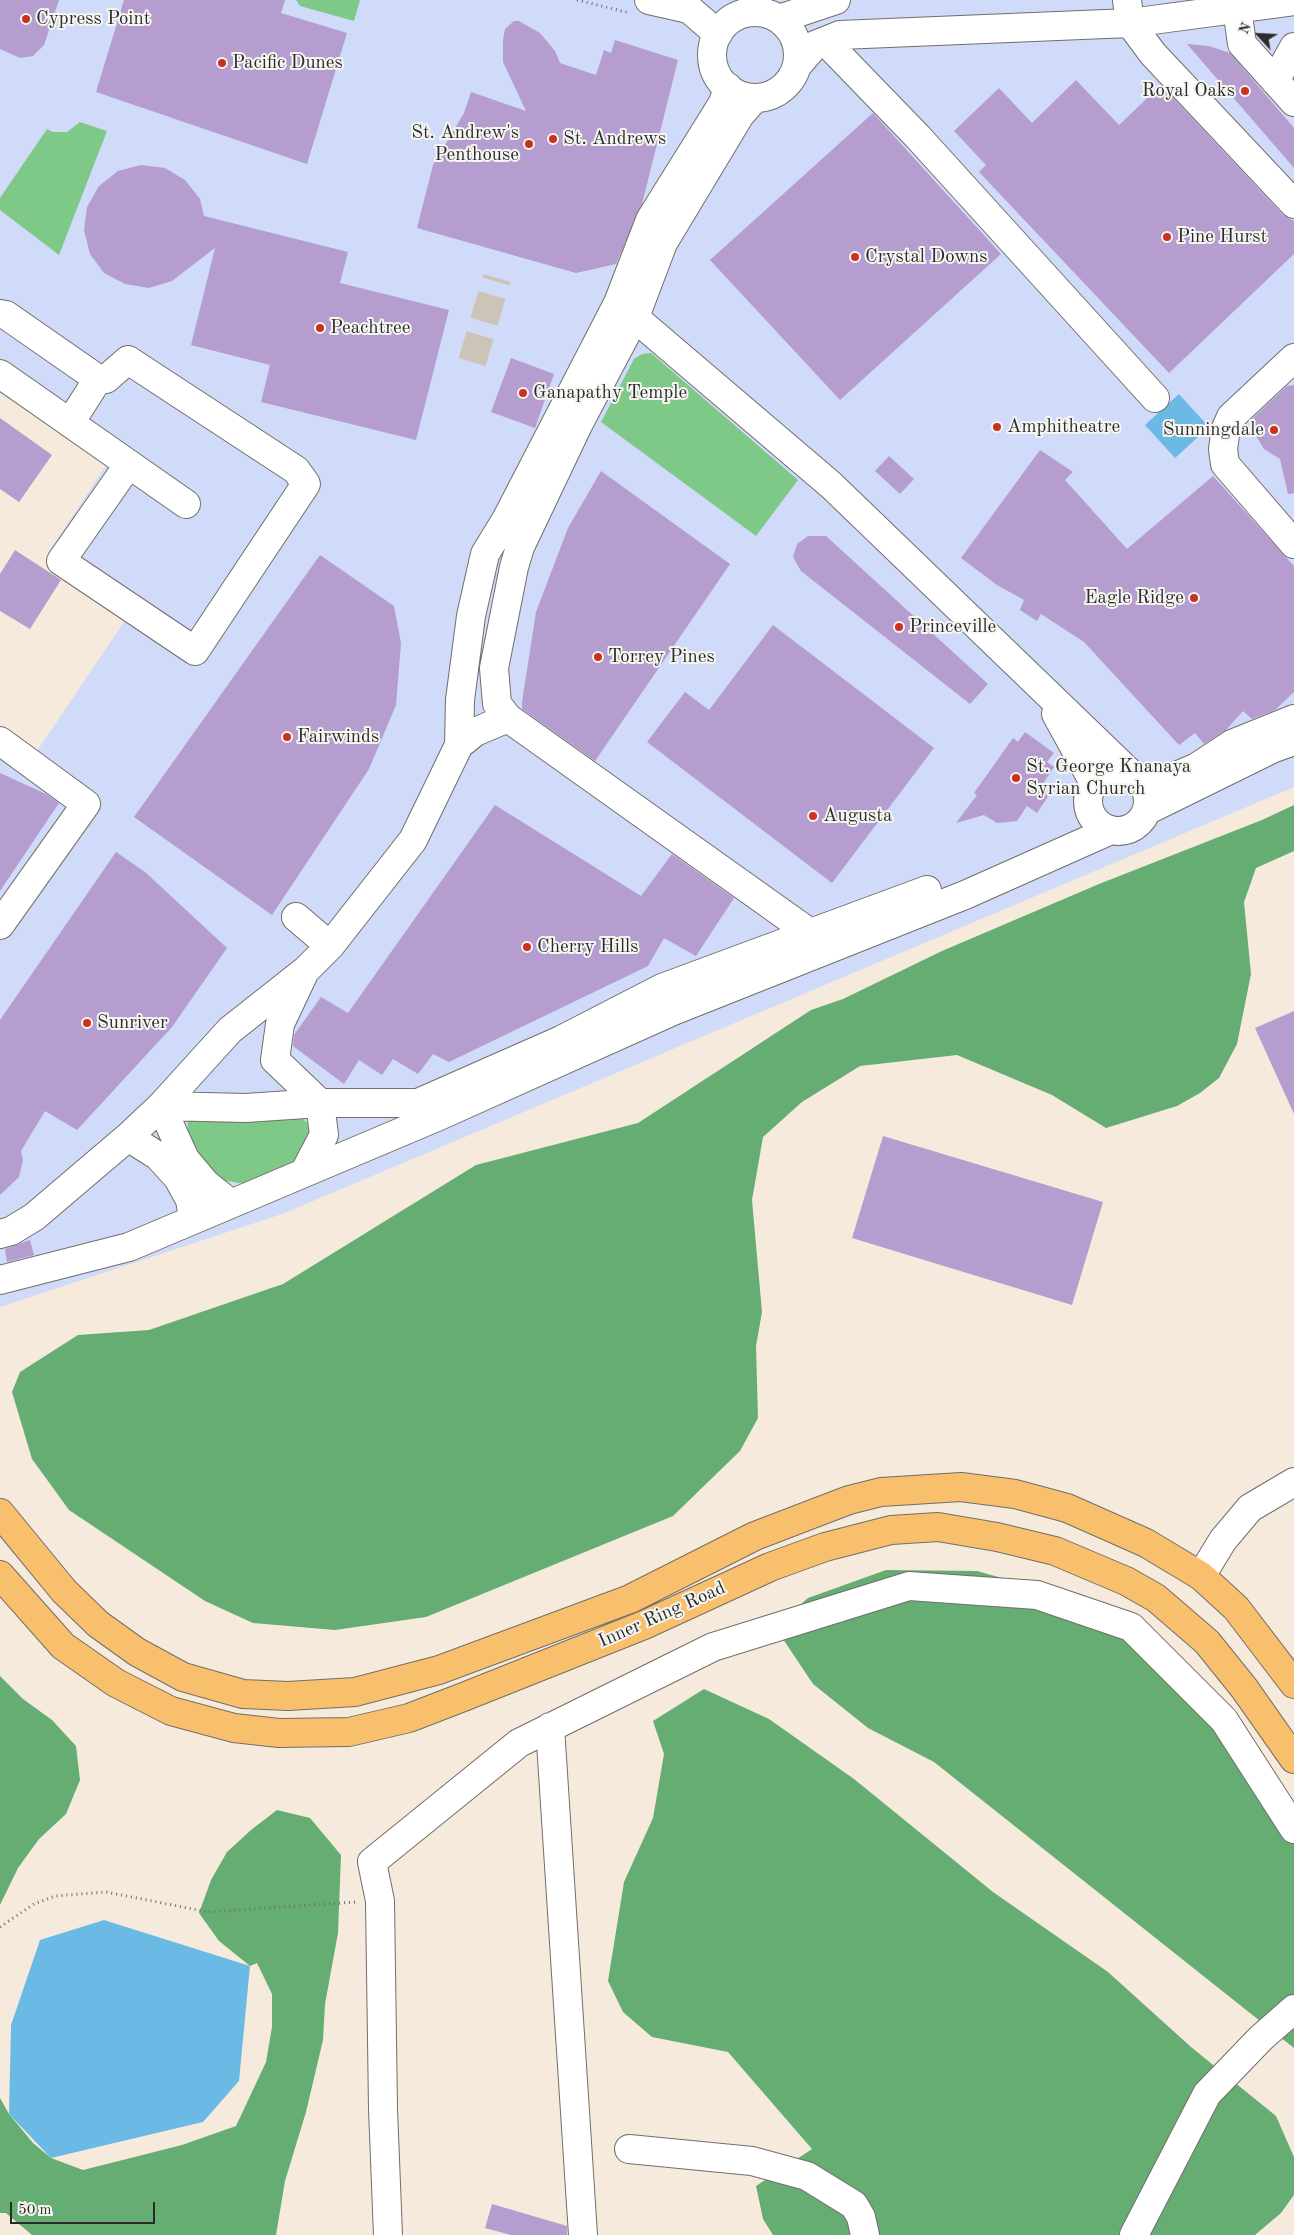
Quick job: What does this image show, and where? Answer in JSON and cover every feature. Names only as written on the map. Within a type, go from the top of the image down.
[{"type":"main road","name":"Inner Ring Road","points":[[0,1513],[64,1591],[98,1624],[129,1647],[183,1677],[243,1694],[288,1696],[354,1692],[439,1670],[630,1598],[755,1536],[850,1500],[881,1492],[961,1487],[1015,1494],[1067,1508],[1137,1540],[1201,1576],[1236,1608],[1294,1684]]},
{"type":"main road","name":"Inner Ring Road","points":[[0,1575],[63,1646],[116,1683],[171,1711],[234,1728],[279,1733],[349,1732],[409,1718],[466,1696],[644,1625],[770,1566],[824,1547],[891,1530],[938,1527],[997,1537],[1055,1551],[1126,1581],[1156,1598],[1207,1642],[1244,1688],[1294,1759]]},
{"type":"street","points":[[649,0],[689,10],[718,34]]},
{"type":"street","points":[[730,0],[767,15],[789,28],[796,40],[798,52],[797,66]]},
{"type":"street","points":[[836,0],[767,15],[733,18],[718,34],[713,48],[713,63],[718,77],[741,96],[756,98],[769,96],[781,89],[791,79],[797,66],[815,45],[840,35],[1129,12],[1237,8],[1294,1]]},
{"type":"street","points":[[1237,8],[1242,44],[1294,102]]},
{"type":"street","points":[[1129,12],[1153,54],[1256,161],[1294,204]]},
{"type":"street","points":[[825,41],[925,144],[1155,398]]},
{"type":"street","points":[[1275,81],[1294,47]]},
{"type":"street","points":[[728,87],[722,103],[650,220],[627,310],[578,426],[520,547],[514,567],[494,668],[497,704],[508,718],[810,933]]},
{"type":"street","points":[[0,1234],[11,1231],[34,1217],[128,1137],[161,1106],[230,1030],[306,970],[330,946],[412,840],[458,745],[460,700],[470,625],[485,554],[627,310],[663,243],[740,115],[756,98]]},
{"type":"street","points":[[161,1106],[246,1108],[320,1102],[418,1103],[561,1040],[662,988],[1000,861],[1102,825],[1121,830],[1132,827],[1140,820],[1141,791],[1046,695],[831,485],[627,310]]},
{"type":"street","points":[[0,314],[6,315],[98,379],[106,379],[128,360],[296,470],[306,484],[195,651],[61,561],[129,464]]},
{"type":"street","points":[[1294,358],[1231,417],[1226,428],[1223,449],[1225,464],[1294,544]]},
{"type":"street","points":[[0,374],[186,504]]},
{"type":"street","points":[[70,423],[98,379]]},
{"type":"street","points":[[1046,695],[1094,783]]},
{"type":"street","points":[[458,745],[475,732],[508,718]]},
{"type":"street","points":[[1141,791],[1197,767],[1232,744],[1294,719]]},
{"type":"street","points":[[0,740],[86,804],[0,925]]},
{"type":"street","points":[[1141,791],[1294,741]]},
{"type":"street","points":[[1102,825],[1088,801],[1094,783],[1100,776],[1110,772],[1121,771],[1141,791]]},
{"type":"street","points":[[0,1280],[129,1247],[193,1218],[439,1116],[673,1011],[965,895],[1102,825]]},
{"type":"street","points":[[296,917],[330,946]]},
{"type":"street","points":[[304,1173],[324,1135],[320,1102],[274,1060],[280,1024],[306,970]]},
{"type":"street","points":[[161,1106],[185,1159],[206,1184],[230,1203]]},
{"type":"street","points":[[128,1137],[158,1156],[178,1178],[190,1200],[193,1218]]},
{"type":"street","points":[[1201,1576],[1223,1540],[1250,1508],[1294,1482]]},
{"type":"street","points":[[388,2235],[383,2109],[380,1901],[372,1862],[519,1743],[713,1647],[908,1586],[1037,1595],[1131,1627],[1224,1720],[1294,1829]]},
{"type":"street","points":[[550,1727],[583,2235]]},
{"type":"street","points":[[1134,2235],[1207,2094],[1261,2038],[1294,2009]]},
{"type":"street","points":[[629,2149],[752,2161],[807,2176],[854,2205],[861,2217],[865,2235]]},
{"type":"path","points":[[0,1927],[34,1904],[55,1896],[106,1892],[208,1912],[380,1901]]},
{"type":"shaded area","points":[[0,0],[1294,0],[1294,787],[282,1214],[0,1307],[0,732],[33,757],[130,613],[48,553],[107,464],[0,393]]},
{"type":"green space","points":[[296,0],[360,0],[354,21],[300,6]]},
{"type":"green space","points":[[80,122],[107,131],[59,255],[0,210],[0,198],[47,129],[53,132],[67,132]]},
{"type":"green space","points":[[651,353],[798,480],[756,536],[601,422],[634,359],[642,354]]},
{"type":"green space","points":[[1294,805],[1294,851],[1256,868],[1244,902],[1251,974],[1237,1044],[1219,1078],[1200,1093],[1177,1106],[1106,1128],[1052,1095],[957,1055],[860,1066],[802,1102],[763,1137],[752,1200],[762,1312],[756,1346],[758,1418],[740,1451],[673,1516],[426,1617],[335,1630],[253,1623],[205,1601],[69,1510],[32,1459],[12,1392],[20,1372],[78,1335],[149,1330],[283,1284],[476,1165],[638,1123],[811,1010],[843,999],[942,951],[1099,884],[1262,820]]},
{"type":"green space","points":[[299,1116],[310,1125],[313,1131],[295,1166],[245,1184],[222,1180],[204,1168],[187,1137],[188,1120]]},
{"type":"green space","points":[[886,1570],[977,1571],[1069,1597],[1144,1636],[1294,1833],[1294,2048],[934,1762],[868,1728],[813,1684],[775,1627],[808,1598]]},
{"type":"green space","points":[[0,1676],[23,1699],[52,1720],[76,1746],[80,1780],[66,1814],[39,1839],[18,1868],[0,1905]]},
{"type":"green space","points":[[704,1689],[769,1719],[854,1779],[993,1892],[1108,1972],[1191,2047],[1276,2116],[1294,2157],[1294,2195],[1281,2213],[1255,2235],[773,2235],[763,2219],[756,2186],[812,2149],[728,2052],[652,2037],[623,2012],[608,1981],[624,1882],[653,1818],[664,1754],[653,1721]]},
{"type":"green space","points":[[277,1810],[310,1818],[341,1855],[338,1933],[325,2004],[323,2040],[306,2112],[285,2181],[276,2235],[32,2235],[6,2213],[0,2213],[0,2098],[9,2114],[33,2143],[51,2158],[83,2170],[182,2145],[236,2126],[266,2062],[272,2027],[272,1994],[257,1963],[250,1966],[219,1941],[199,1913],[211,1880],[227,1852]]},
{"type":"water","points":[[1179,394],[1209,427],[1175,458],[1145,425]]},
{"type":"water","points":[[104,1920],[250,1966],[239,2081],[203,2122],[51,2158],[9,2114],[11,2025],[40,1940]]},
{"type":"building","name":"Cypress Point","points":[[0,0],[59,0],[44,45],[33,56],[20,58],[0,49]]},
{"type":"building","name":"Pacific Dunes","points":[[124,0],[285,0],[281,13],[347,33],[307,164],[96,92]]},
{"type":"building","name":"St. Andrews","points":[[514,21],[519,21],[540,33],[555,51],[560,63],[596,75],[604,50],[611,53],[615,40],[678,60],[642,204],[616,264],[576,273],[417,228],[433,165],[464,113],[471,92],[526,111],[503,62],[505,29]]},
{"type":"building","name":"Royal Oaks","points":[[1187,44],[1209,46],[1230,53],[1294,128],[1294,168]]},
{"type":"building","name":"Pine Hurst","points":[[1076,80],[1119,125],[1161,85],[1283,215],[1294,221],[1294,254],[1169,373],[979,172],[986,165],[954,131],[999,88],[1032,123]]},
{"type":"building","name":"Crystal Downs","points":[[873,113],[1001,254],[840,400],[710,260]]},
{"type":"building","name":"Peachtree","points":[[141,165],[165,168],[185,180],[200,199],[204,216],[348,252],[340,283],[449,310],[416,440],[261,402],[270,365],[191,345],[215,248],[172,281],[149,288],[125,284],[104,273],[90,254],[84,230],[87,207],[99,186],[118,171]]},
{"type":"building","name":"Ganapathy Temple","points":[[511,358],[554,374],[535,428],[491,412]]},
{"type":"building","name":"Sunningdale","points":[[1294,385],[1294,493],[1288,494],[1280,459],[1264,449],[1255,434],[1253,425],[1254,417],[1287,386]]},
{"type":"building","points":[[0,418],[52,455],[19,502],[0,489]]},
{"type":"building","name":"Eagle Ridge","points":[[1040,450],[1073,472],[1065,480],[1127,549],[1213,476],[1294,566],[1294,692],[1275,710],[1252,719],[1243,711],[1226,730],[1204,744],[1195,733],[1179,745],[1084,642],[1041,614],[1037,621],[1020,610],[1024,600],[997,585],[961,558]]},
{"type":"building","points":[[889,456],[914,479],[900,494],[875,471]]},
{"type":"building","name":"Torrey Pines","points":[[601,471],[730,564],[595,761],[522,709],[522,702],[536,612],[568,528]]},
{"type":"building","name":"Princeville","points":[[808,536],[826,536],[988,684],[970,704],[801,571],[793,557],[797,544]]},
{"type":"building","points":[[15,550],[61,580],[30,629],[0,611],[0,574]]},
{"type":"building","name":"Fairwinds","points":[[320,555],[394,606],[401,643],[396,705],[369,769],[272,915],[134,817]]},
{"type":"building","name":"Augusta","points":[[773,625],[934,748],[832,883],[647,742],[685,692],[709,710]]},
{"type":"building","name":"St. George Knanaya Syrian Church","points":[[1025,732],[1054,753],[1047,762],[1054,767],[1040,788],[1049,795],[1037,813],[1027,806],[1017,821],[997,823],[984,815],[956,823],[977,795],[974,793],[1013,738],[1018,742]]},
{"type":"building","points":[[0,773],[46,794],[59,803],[0,891]]},
{"type":"building","name":"Cherry Hills","points":[[495,805],[641,896],[672,854],[734,898],[696,956],[664,938],[648,966],[449,1062],[433,1054],[418,1074],[393,1059],[382,1075],[359,1060],[344,1084],[293,1046],[294,1035],[321,997],[348,1013]]},
{"type":"building","name":"Sunriver","points":[[116,852],[145,872],[227,948],[172,1027],[77,1130],[45,1111],[21,1151],[23,1160],[19,1177],[0,1195],[0,1020]]},
{"type":"building","points":[[1294,1011],[1294,1114],[1255,1028]]},
{"type":"building","points":[[883,1136],[1103,1202],[1072,1305],[852,1238]]},
{"type":"building","points":[[30,1240],[34,1255],[7,1262],[5,1249]]},
{"type":"building","points":[[492,2204],[567,2226],[567,2235],[511,2235],[485,2228]]},
{"type":"tunnel","points":[[472,362],[497,278]]},
{"type":"place","name":"Cypress Point","points":[[26,19]]},
{"type":"place","name":"Pacific Dunes","points":[[222,63]]},
{"type":"place","name":"Royal Oaks","points":[[1245,91]]},
{"type":"place","name":"St. Andrews","points":[[553,139]]},
{"type":"place","name":"St. Andrew's Penthouse","points":[[529,144]]},
{"type":"place","name":"Pine Hurst","points":[[1167,237]]},
{"type":"place","name":"Crystal Downs","points":[[855,257]]},
{"type":"place","name":"Peachtree","points":[[320,328]]},
{"type":"place","name":"Ganapathy Temple","points":[[523,393]]},
{"type":"place","name":"Amphitheatre","points":[[997,427]]},
{"type":"place","name":"Sunningdale","points":[[1274,430]]},
{"type":"place","name":"Eagle Ridge","points":[[1194,598]]},
{"type":"place","name":"Princeville","points":[[899,627]]},
{"type":"place","name":"Torrey Pines","points":[[598,657]]},
{"type":"place","name":"Fairwinds","points":[[287,737]]},
{"type":"place","name":"St. George Knanaya Syrian Church","points":[[1016,778]]},
{"type":"place","name":"Augusta","points":[[813,816]]},
{"type":"place","name":"Cherry Hills","points":[[527,947]]},
{"type":"place","name":"Sunriver","points":[[87,1023]]}]
